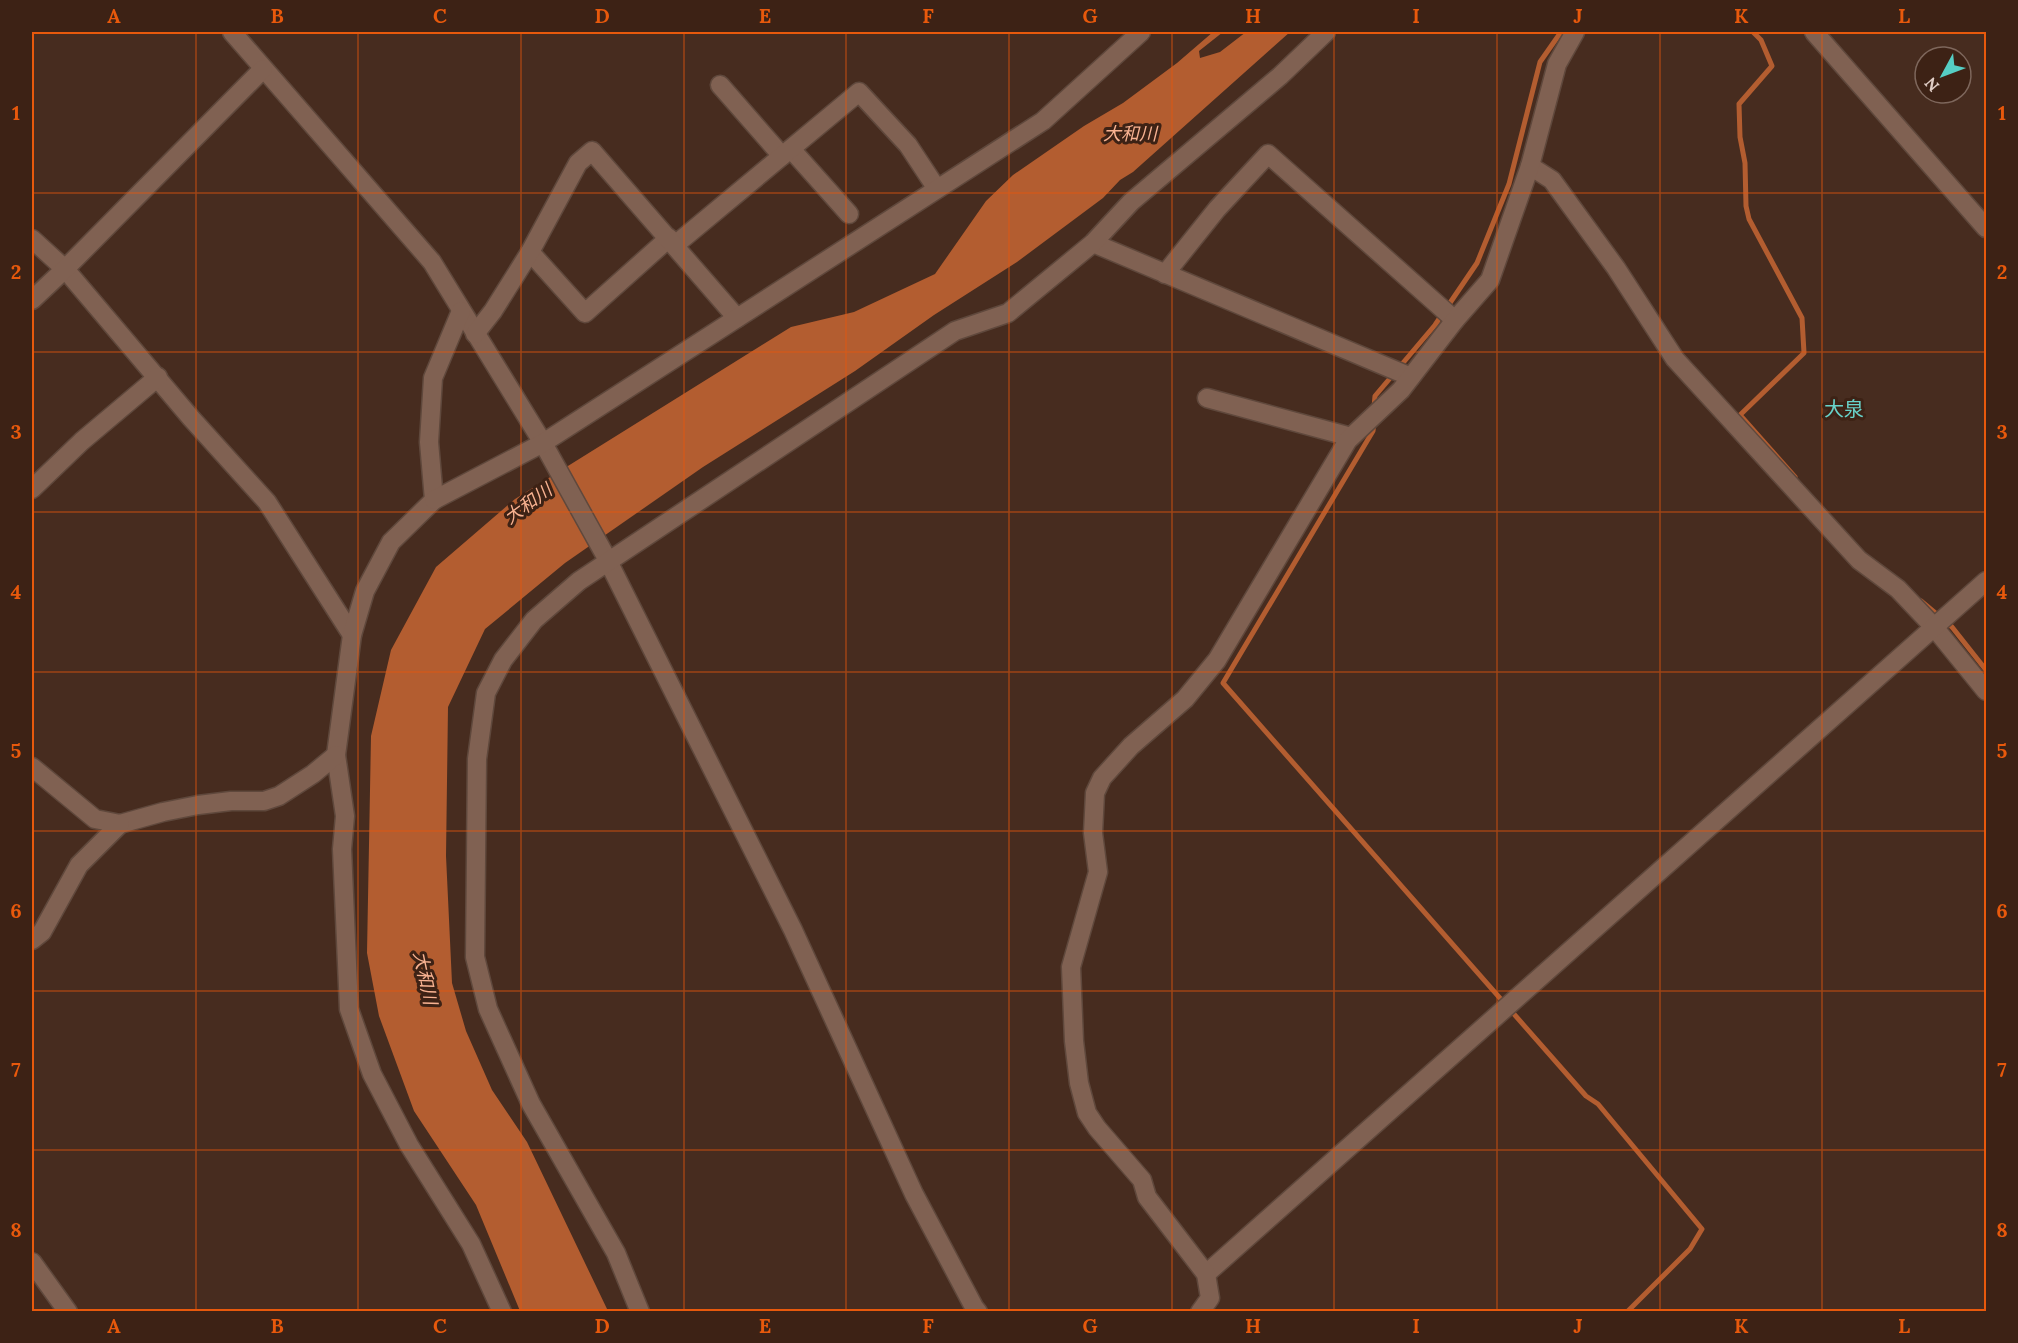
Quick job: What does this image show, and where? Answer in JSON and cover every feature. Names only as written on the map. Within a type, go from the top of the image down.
[{"type":"street","points":[[232,32],[432,262],[546,449],[607,559],[793,930],[914,1194],[978,1311]]},
{"type":"street","points":[[502,1311],[471,1244],[409,1145],[372,1074],[349,1009],[342,849],[345,816],[336,755],[352,636],[365,591],[391,542],[434,500],[546,449],[737,318],[1043,121],[1141,32]]},
{"type":"street","points":[[640,1311],[616,1253],[531,1104],[488,1009],[475,957],[477,759],[486,693],[503,660],[534,620],[607,559],[955,331],[1008,313],[1093,243],[1131,202],[1280,76],[1326,32]]},
{"type":"street","points":[[1200,1311],[1210,1298],[1206,1274],[1147,1197],[1142,1179],[1087,1113],[1079,1083],[1074,1041],[1071,967],[1098,872],[1092,833],[1095,793],[1102,778],[1131,746],[1185,699],[1217,660],[1351,437],[1401,390],[1455,320],[1490,280],[1530,166],[1557,64],[1575,32]]},
{"type":"street","points":[[1814,32],[1986,228]]},
{"type":"street","points":[[32,300],[263,69]]},
{"type":"street","points":[[720,85],[849,214]]},
{"type":"street","points":[[530,252],[585,313],[859,92],[908,145],[937,189]]},
{"type":"street","points":[[475,334],[530,252],[578,163],[592,150],[737,318]]},
{"type":"street","points":[[1165,274],[1217,209],[1268,154],[1455,320]]},
{"type":"street","points":[[1530,166],[1552,180],[1616,268],[1675,359],[1859,560],[1898,590],[1934,627],[1986,691]]},
{"type":"street","points":[[32,239],[65,269],[191,418],[267,502],[352,636]]},
{"type":"street","points":[[1093,243],[1411,377]]},
{"type":"street","points":[[434,500],[429,442],[433,378],[461,311]]},
{"type":"street","points":[[32,489],[82,441],[158,377]]},
{"type":"street","points":[[1207,398],[1351,437]]},
{"type":"street","points":[[1206,1274],[1986,581]]},
{"type":"street","points":[[32,767],[95,819],[120,824],[198,804],[264,801],[279,796],[313,774],[336,755]]},
{"type":"street","points":[[32,940],[42,932],[79,865],[120,824]]},
{"type":"street","points":[[32,1262],[68,1311]]},
{"type":"water","name":"大和川","points":[[1213,32],[1223,32],[1199,51],[1200,58],[1220,52],[1246,32],[1290,32],[1133,172],[1120,180],[1103,198],[1017,262],[934,315],[855,371],[703,467],[565,563],[485,629],[448,707],[446,856],[452,983],[466,1031],[492,1090],[527,1142],[608,1311],[520,1311],[476,1205],[414,1111],[379,1016],[367,953],[371,736],[391,650],[436,567],[515,499],[791,327],[854,312],[935,274],[986,201],[1013,175],[1084,126],[1123,103],[1177,63]]},
{"type":"waterway","points":[[1374,407],[1375,396],[1435,325],[1477,263],[1509,184],[1540,62],[1561,32]]},
{"type":"waterway","points":[[1753,32],[1761,40],[1772,66],[1739,104],[1740,137],[1745,163],[1746,206],[1749,219],[1802,318],[1804,353],[1740,415],[1795,477]]},
{"type":"waterway","points":[[1374,423],[1373,431],[1223,683],[1586,1096],[1598,1104],[1702,1229],[1690,1249],[1627,1312]]},
{"type":"waterway","points":[[1921,601],[1952,627],[1986,670]]},
{"type":"district","name":"大泉","points":[[1844,409]]}]
